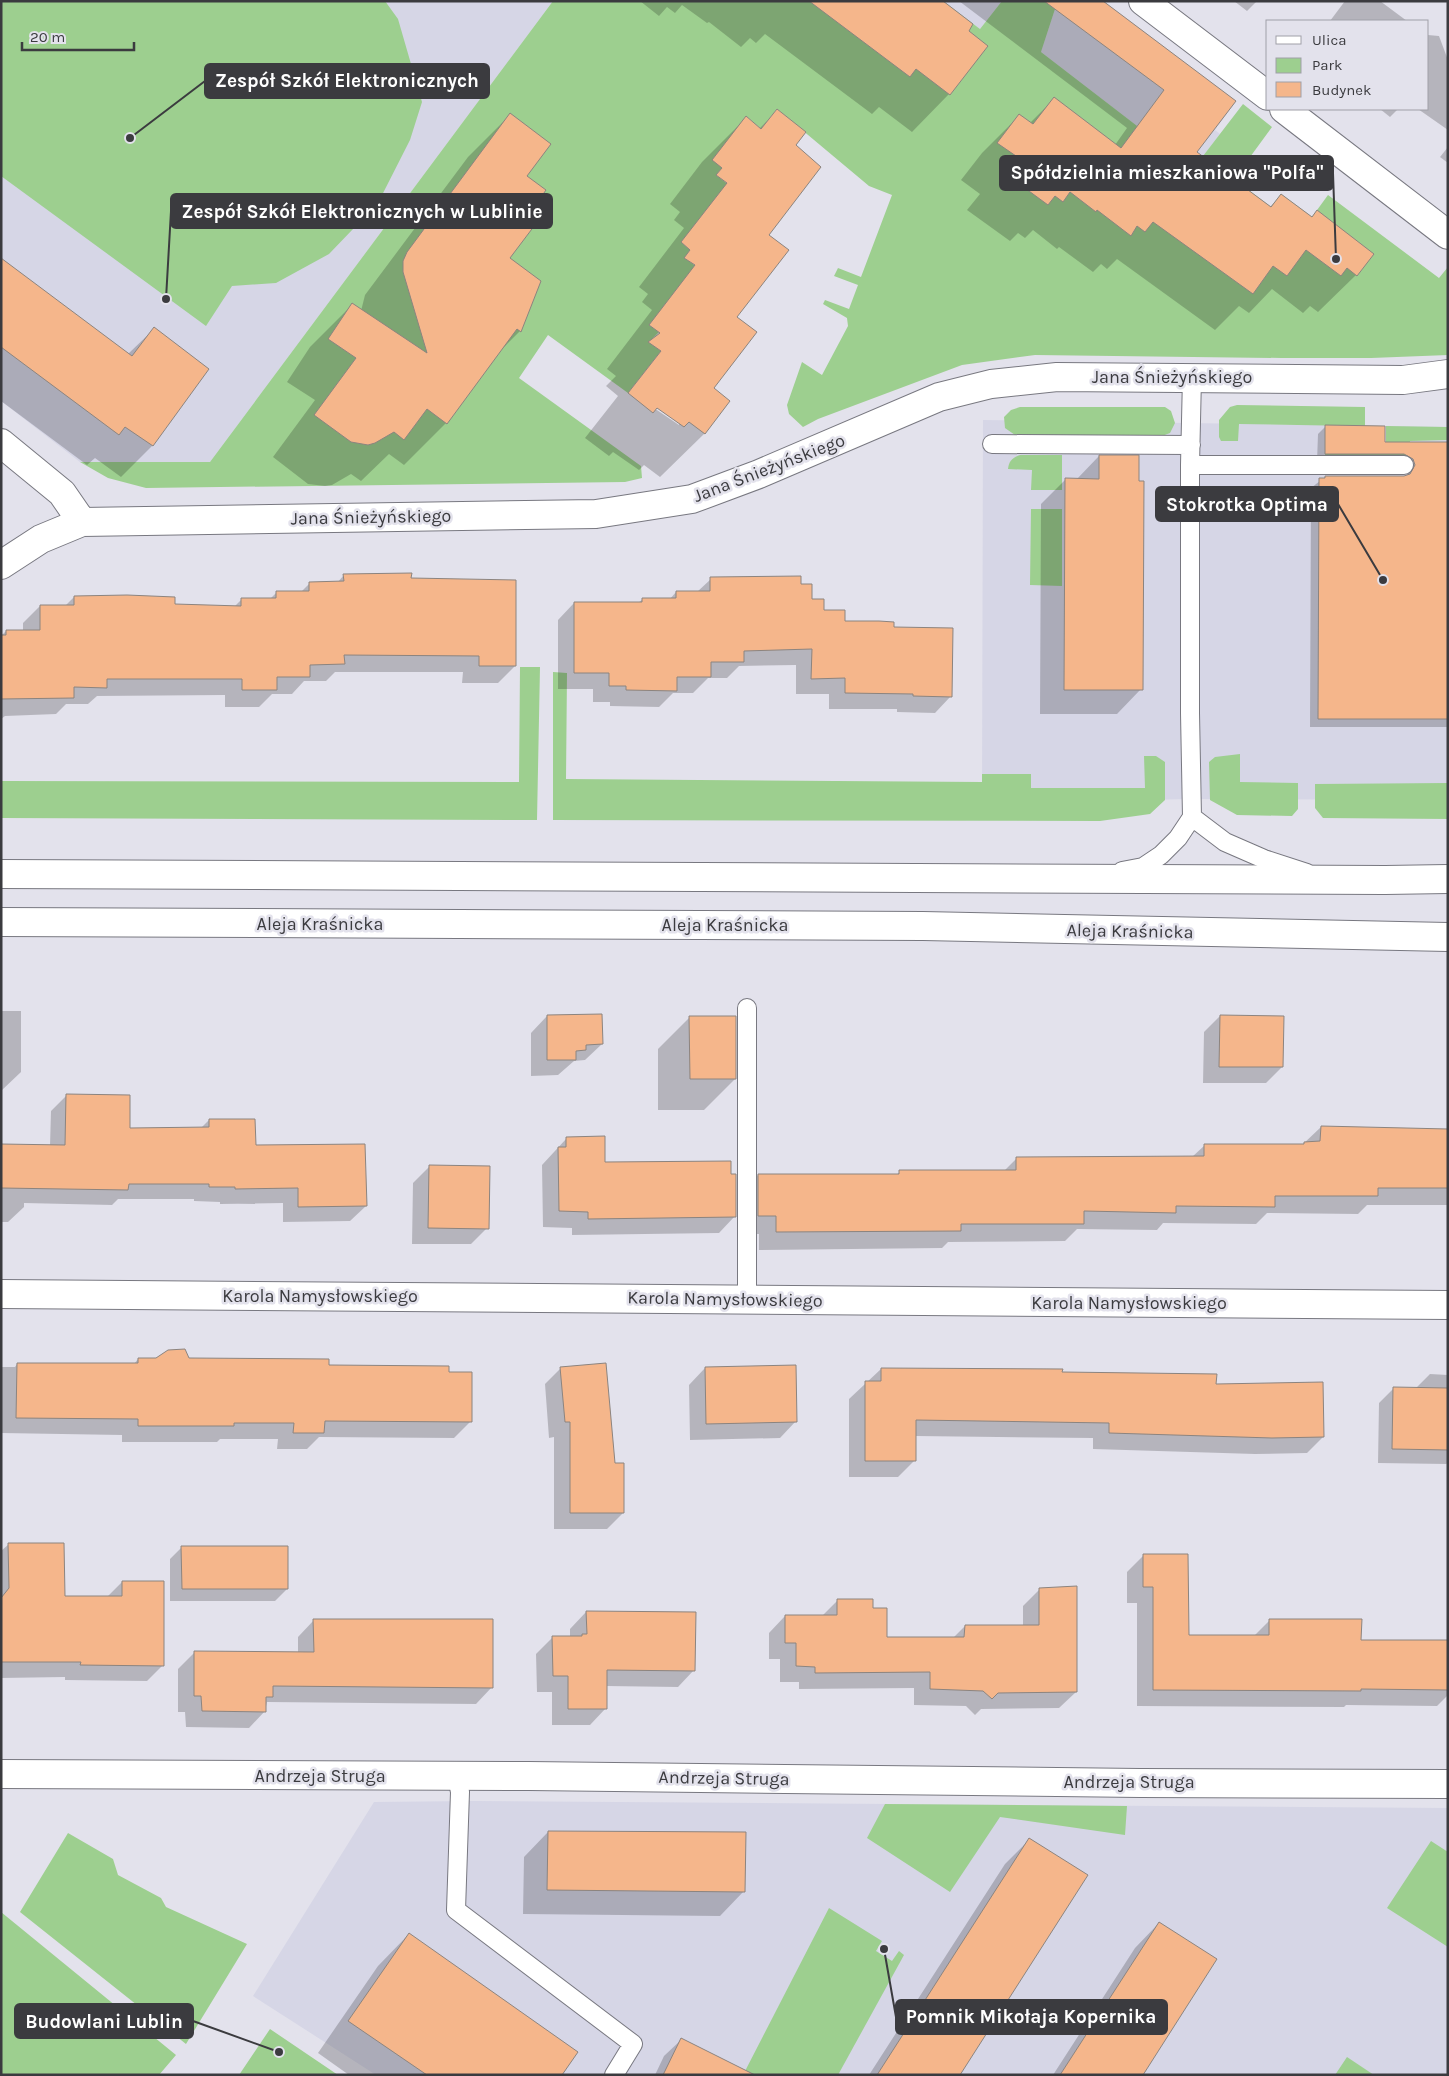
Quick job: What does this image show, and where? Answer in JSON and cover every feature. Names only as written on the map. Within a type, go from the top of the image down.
[{"type":"street","points":[[1143,1],[1266,94]]},
{"type":"street","points":[[1285,110],[1448,234]]},
{"type":"street","name":"Jana Śnieżyńskiego","points":[[1,565],[41,539],[82,522],[596,514],[692,499],[759,474],[939,397],[977,386],[1057,377],[1403,380],[1448,374]]},
{"type":"street","points":[[1,443],[62,493],[82,522]]},
{"type":"street","points":[[1,874],[1448,879]]},
{"type":"street","name":"Aleja Kraśnicka","points":[[1,922],[923,926],[1448,937]]},
{"type":"street","name":"Karola Namysłowskiego","points":[[1,1294],[1448,1305]]},
{"type":"street","name":"Andrzeja Struga","points":[[1,1774],[529,1776],[1130,1783],[1448,1784]]},
{"type":"lane","points":[[1080,878],[1143,867],[1161,855],[1178,838],[1192,817],[1190,466],[1192,377]]},
{"type":"lane","points":[[992,444],[1191,445]]},
{"type":"lane","points":[[1190,466],[1404,464]]},
{"type":"lane","points":[[1192,817],[1225,842],[1264,859],[1329,880]]},
{"type":"lane","points":[[747,1008],[747,1299]]},
{"type":"lane","points":[[457,1777],[460,1792],[456,1910],[634,2044],[614,2075]]},
{"type":"shaded area","points":[[1,1],[553,1],[210,462],[80,462],[1,401]]},
{"type":"shaded area","points":[[943,1],[1002,1],[980,29]]},
{"type":"shaded area","points":[[1061,1],[1103,1],[1236,101],[1215,130],[1220,134],[1193,169],[1041,52],[1055,9]]},
{"type":"shaded area","points":[[983,420],[1448,427],[1448,800],[1192,799],[982,803]]},
{"type":"shaded area","points":[[474,1801],[1448,1808],[1448,2075],[376,2075],[253,1996],[374,1802]]},
{"type":"green space","points":[[1,1],[385,1],[398,19],[422,102],[410,140],[378,203],[329,254],[276,283],[232,286],[206,326],[1,176]]},
{"type":"green space","points":[[553,1],[943,1],[980,29],[1002,1],[1061,1],[1055,9],[1041,52],[1193,169],[1243,104],[1272,127],[1234,179],[1271,207],[1281,194],[1312,217],[1328,195],[1439,278],[1448,267],[1448,355],[1371,358],[1282,358],[1035,355],[962,365],[818,419],[803,427],[789,414],[787,405],[802,362],[822,375],[848,326],[847,318],[823,304],[825,300],[849,309],[858,285],[834,276],[838,268],[861,277],[892,195],[869,186],[777,109],[761,129],[747,117],[722,168],[716,175],[743,196],[681,242],[690,250],[685,258],[711,278],[649,325],[659,332],[649,342],[661,351],[628,393],[548,335],[519,378],[641,466],[642,478],[625,482],[146,488],[108,478],[80,462],[210,462]]},
{"type":"green space","points":[[1237,405],[1365,407],[1365,426],[1359,426],[1386,443],[1386,426],[1448,427],[1448,440],[1410,441],[1410,458],[1325,457],[1325,449],[1353,449],[1353,426],[1239,424],[1238,441],[1221,441],[1219,437],[1219,420],[1230,407]]},
{"type":"green space","points":[[1020,407],[1165,407],[1171,411],[1175,423],[1170,433],[1162,436],[1015,435],[1005,428],[1004,417],[1011,410]]},
{"type":"green space","points":[[1020,455],[1062,455],[1062,490],[1031,490],[1032,470],[1008,469],[1011,460]]},
{"type":"green space","points":[[1031,509],[1062,509],[1062,586],[1030,585]]},
{"type":"green space","points":[[520,667],[540,667],[537,820],[1,818],[1,781],[519,782]]},
{"type":"green space","points":[[553,672],[567,673],[566,779],[982,782],[982,774],[1031,774],[1031,788],[1145,788],[1144,756],[1156,756],[1165,762],[1165,800],[1150,814],[1100,821],[553,820]]},
{"type":"green space","points":[[1240,754],[1240,782],[1298,783],[1298,809],[1292,816],[1237,815],[1210,800],[1209,762],[1215,757]]},
{"type":"green space","points":[[1448,783],[1448,819],[1323,818],[1315,808],[1315,784]]},
{"type":"green space","points":[[885,1804],[1127,1806],[1125,1835],[1000,1817],[950,1892],[867,1838]]},
{"type":"green space","points":[[68,1833],[113,1859],[118,1875],[161,1898],[166,1907],[247,1944],[186,2044],[20,1912]]},
{"type":"green space","points":[[1431,1841],[1448,1852],[1448,1947],[1387,1908]]},
{"type":"green space","points":[[829,1908],[882,1941],[876,1951],[892,1961],[899,1951],[904,1955],[838,2075],[743,2075]]},
{"type":"green space","points":[[1,1912],[176,2055],[159,2075],[1,2075]]},
{"type":"green space","points":[[270,2029],[338,2075],[239,2075]]},
{"type":"green space","points":[[1347,2057],[1374,2075],[1335,2075]]},
{"type":"building","points":[[809,1],[943,1],[973,24],[969,31],[988,46],[950,95],[916,69],[910,77]]},
{"type":"building","points":[[1044,1],[1103,1],[1236,101],[1197,152],[1271,207],[1281,194],[1312,217],[1317,210],[1374,254],[1357,276],[1347,268],[1341,276],[1306,250],[1287,276],[1273,266],[1253,294],[1153,222],[1145,232],[1137,226],[1131,236],[1070,192],[1063,202],[1055,196],[1048,205],[1003,172],[1016,156],[997,143],[1019,114],[1033,124],[1054,97],[1121,148],[1164,90]]},
{"type":"building","points":[[777,109],[806,132],[796,145],[821,167],[769,235],[789,250],[737,317],[757,332],[714,388],[730,401],[705,434],[689,422],[684,427],[657,408],[653,413],[628,393],[661,351],[648,342],[660,333],[649,325],[695,265],[684,258],[690,250],[681,242],[727,183],[716,175],[722,168],[712,160],[746,116],[761,129]]},
{"type":"building","points":[[510,113],[551,144],[527,176],[546,190],[532,210],[541,217],[510,258],[541,281],[521,332],[517,329],[447,424],[427,409],[404,440],[394,432],[368,445],[351,442],[314,415],[356,358],[328,339],[352,303],[427,353],[403,272],[403,261],[407,252]]},
{"type":"building","points":[[1,258],[132,356],[154,327],[209,369],[153,446],[125,427],[119,435],[1,347]]},
{"type":"building","points":[[1325,425],[1385,426],[1385,442],[1448,442],[1448,719],[1318,719],[1319,478],[1325,478],[1325,476],[1404,476],[1410,474],[1415,465],[1413,459],[1404,454],[1325,454]]},
{"type":"building","points":[[1099,455],[1139,455],[1139,481],[1144,481],[1143,690],[1064,690],[1065,478],[1099,479]]},
{"type":"building","points":[[412,573],[411,578],[516,580],[516,666],[479,666],[479,656],[344,655],[345,664],[310,665],[310,677],[277,677],[277,690],[242,690],[242,679],[107,679],[107,688],[74,687],[74,698],[1,699],[1,635],[6,635],[6,630],[40,630],[40,605],[74,605],[74,596],[127,595],[175,597],[175,604],[241,606],[241,598],[276,598],[276,591],[309,591],[309,582],[344,581],[343,574]]},
{"type":"building","points":[[801,576],[801,584],[812,584],[812,599],[824,599],[824,610],[845,610],[845,621],[894,622],[894,627],[953,628],[952,697],[913,696],[913,694],[845,693],[845,678],[811,679],[812,649],[744,651],[744,662],[711,662],[711,677],[677,677],[677,691],[626,690],[626,686],[609,686],[609,673],[574,673],[574,602],[642,602],[642,598],[676,598],[676,591],[710,591],[710,577]]},
{"type":"building","points":[[602,1014],[603,1044],[586,1045],[586,1050],[576,1051],[576,1060],[547,1060],[547,1015]]},
{"type":"building","points":[[1220,1015],[1284,1016],[1283,1067],[1219,1067]]},
{"type":"building","points":[[689,1016],[736,1016],[736,1079],[690,1079]]},
{"type":"building","points":[[66,1094],[130,1095],[130,1128],[209,1127],[209,1119],[255,1119],[256,1145],[365,1144],[367,1206],[298,1207],[298,1188],[235,1189],[235,1187],[209,1187],[209,1184],[129,1184],[128,1190],[1,1188],[1,1144],[65,1145]]},
{"type":"building","points":[[1321,1126],[1448,1129],[1448,1188],[1378,1188],[1378,1196],[1275,1196],[1275,1207],[1176,1206],[1176,1213],[1084,1211],[1084,1224],[961,1224],[961,1231],[776,1232],[776,1216],[758,1216],[758,1174],[899,1174],[899,1170],[1016,1170],[1016,1157],[1204,1156],[1204,1144],[1304,1144],[1304,1142],[1320,1141]]},
{"type":"building","points":[[605,1136],[605,1162],[731,1161],[731,1174],[736,1174],[736,1217],[588,1219],[588,1212],[559,1211],[558,1147],[566,1147],[566,1137]]},
{"type":"building","points":[[429,1165],[490,1166],[489,1229],[428,1228]]},
{"type":"building","points":[[185,1349],[189,1358],[329,1359],[329,1365],[449,1366],[449,1372],[472,1372],[472,1422],[325,1421],[324,1433],[293,1433],[294,1423],[234,1423],[234,1426],[138,1426],[138,1419],[16,1418],[17,1363],[138,1363],[138,1358],[156,1358],[168,1350]]},
{"type":"building","points":[[606,1363],[615,1463],[624,1463],[624,1513],[570,1513],[570,1422],[565,1422],[560,1367]]},
{"type":"building","points":[[796,1365],[797,1422],[706,1424],[705,1367]]},
{"type":"building","points":[[881,1368],[1063,1369],[1062,1372],[1217,1374],[1216,1384],[1323,1382],[1324,1437],[1272,1438],[1109,1433],[1109,1423],[916,1420],[916,1461],[865,1461],[865,1381],[881,1381]]},
{"type":"building","points":[[1393,1387],[1448,1388],[1448,1450],[1392,1449]]},
{"type":"building","points":[[8,1543],[64,1543],[65,1596],[122,1596],[122,1581],[164,1581],[164,1666],[80,1665],[81,1662],[1,1662],[1,1598],[9,1588]]},
{"type":"building","points":[[181,1546],[288,1546],[288,1589],[182,1589]]},
{"type":"building","points":[[1143,1554],[1188,1554],[1189,1635],[1269,1635],[1269,1619],[1362,1619],[1361,1640],[1448,1640],[1448,1690],[1153,1690],[1153,1587],[1143,1587]]},
{"type":"building","points":[[1077,1586],[1077,1692],[998,1693],[992,1699],[983,1691],[930,1689],[930,1672],[815,1673],[815,1667],[796,1666],[796,1643],[785,1643],[785,1615],[837,1615],[837,1599],[873,1599],[873,1608],[887,1608],[887,1637],[964,1637],[965,1625],[1039,1625],[1039,1588]]},
{"type":"building","points":[[586,1611],[696,1612],[695,1671],[607,1670],[607,1709],[568,1709],[568,1676],[553,1676],[552,1636],[582,1636],[582,1634],[587,1634]]},
{"type":"building","points":[[313,1619],[493,1619],[493,1688],[273,1686],[273,1697],[266,1697],[266,1712],[202,1711],[201,1696],[194,1696],[194,1651],[314,1652]]},
{"type":"building","points":[[548,1831],[746,1832],[745,1892],[547,1890]]},
{"type":"building","points":[[1029,1838],[1088,1875],[960,2075],[877,2075]]},
{"type":"building","points":[[1159,1922],[1217,1959],[1143,2075],[1060,2075]]},
{"type":"building","points":[[409,1933],[578,2052],[562,2075],[427,2075],[348,2021]]},
{"type":"building","points":[[681,2038],[755,2075],[663,2075]]},
{"type":"place","name":"Zespół Szkół Elektronicznych","points":[[130,138]]},
{"type":"place","name":"Spółdzielnia mieszkaniowa \"Polfa\"","points":[[1336,259]]},
{"type":"place","name":"Zespół Szkół Elektronicznych w Lublinie","points":[[166,299]]},
{"type":"place","name":"Stokrotka Optima","points":[[1383,580]]},
{"type":"place","name":"Pomnik Mikołaja Kopernika","points":[[884,1949]]},
{"type":"place","name":"Budowlani Lublin","points":[[279,2052]]}]
